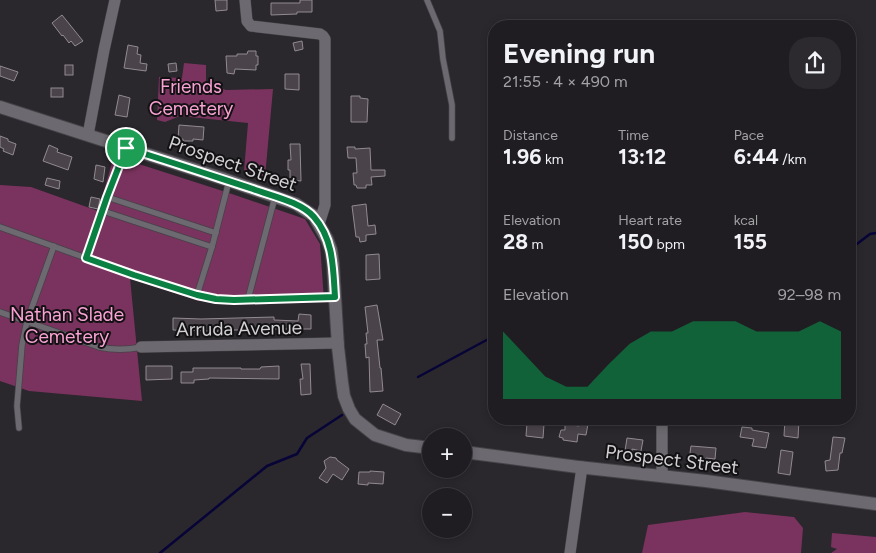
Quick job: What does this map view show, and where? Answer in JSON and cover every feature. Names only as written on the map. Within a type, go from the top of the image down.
[{"type":"street","points":[[88,136],[115,0]]},
{"type":"street","points":[[245,0],[247,21],[251,26],[320,34],[325,39],[325,205],[319,224]]},
{"type":"street","name":"Prospect Street","points":[[0,107],[229,181],[300,206],[314,216],[331,250],[338,343],[344,396],[349,409],[355,418],[375,436],[406,445],[422,447]]},
{"type":"street","name":"Arruda Avenue","points":[[141,347],[338,343]]},
{"type":"street","points":[[662,425],[662,476]]},
{"type":"street","name":"Prospect Street","points":[[472,453],[706,481],[876,504]]},
{"type":"street","points":[[570,553],[582,467]]},
{"type":"lane","points":[[428,0],[440,31],[443,59],[452,105],[452,138]]},
{"type":"lane","points":[[86,258],[126,148]]},
{"type":"lane","points":[[197,295],[216,233],[229,181]]},
{"type":"lane","points":[[107,197],[216,233]]},
{"type":"lane","points":[[248,299],[275,197]]},
{"type":"lane","points":[[103,211],[212,247]]},
{"type":"lane","points":[[0,227],[134,275],[216,299],[335,297]]},
{"type":"lane","points":[[19,428],[17,406],[22,344],[27,321],[54,246]]},
{"type":"lane","points":[[0,312],[110,349],[141,347]]},
{"type":"green space","name":"Friends Cemetery","points":[[184,63],[206,65],[206,83],[226,90],[273,89],[265,177],[244,171],[248,123],[180,116],[165,122],[157,120],[159,77],[182,78]]},
{"type":"green space","name":"Nathan Slade Cemetery","points":[[114,156],[305,219],[320,244],[324,300],[199,301],[130,278],[142,401],[29,391],[0,381],[0,185],[31,187],[98,211]]},
{"type":"green space","points":[[745,512],[794,517],[803,528],[801,553],[642,553],[648,525]]},
{"type":"green space","points":[[832,533],[876,537],[876,553],[831,553],[837,549],[831,547]]},
{"type":"building","points":[[215,0],[227,0],[227,10],[216,11]]},
{"type":"building","points":[[300,0],[312,0],[312,12],[271,15],[271,3],[300,3]]},
{"type":"building","points":[[62,15],[83,41],[75,46],[71,41],[69,43],[62,36],[52,23]]},
{"type":"building","points":[[302,41],[303,49],[295,51],[293,43]]},
{"type":"building","points":[[128,45],[138,47],[137,54],[141,55],[140,63],[147,64],[146,71],[124,68]]},
{"type":"building","points":[[248,51],[256,51],[258,65],[256,65],[256,70],[235,69],[234,74],[227,73],[226,56],[247,54]]},
{"type":"building","points":[[176,63],[177,71],[169,72],[168,64]]},
{"type":"building","points":[[65,65],[73,65],[73,75],[65,75]]},
{"type":"building","points":[[0,66],[18,72],[14,81],[0,76]]},
{"type":"building","points":[[285,74],[299,74],[299,90],[285,89]]},
{"type":"building","points":[[51,88],[63,88],[63,97],[51,97]]},
{"type":"building","points":[[119,95],[130,98],[127,117],[115,115]]},
{"type":"building","points":[[351,96],[360,96],[360,98],[368,99],[367,122],[351,122]]},
{"type":"building","points":[[179,125],[204,127],[203,140],[183,141],[183,139],[178,139]]},
{"type":"building","points":[[0,136],[16,144],[13,155],[3,151],[4,149],[0,147]]},
{"type":"building","points":[[290,144],[300,144],[301,181],[290,180],[288,160],[291,160]]},
{"type":"building","points":[[49,145],[58,149],[57,152],[72,157],[68,170],[43,161]]},
{"type":"building","points":[[347,147],[355,147],[355,149],[370,148],[371,170],[385,170],[385,176],[371,177],[372,185],[366,185],[366,188],[357,188],[354,185],[353,173],[357,173],[356,158],[348,158]]},
{"type":"building","points":[[96,165],[105,167],[103,182],[94,179]]},
{"type":"building","points":[[47,178],[60,181],[59,189],[45,185]]},
{"type":"building","points":[[91,197],[100,199],[98,209],[89,207]]},
{"type":"building","points":[[366,204],[368,226],[375,225],[376,234],[366,235],[366,241],[360,242],[359,237],[356,237],[352,206]]},
{"type":"building","points":[[379,254],[380,279],[366,280],[366,255]]},
{"type":"building","points":[[377,305],[383,340],[377,340],[383,391],[370,392],[369,357],[366,358],[365,344],[367,344],[366,333],[368,333],[365,307]]},
{"type":"building","points":[[299,314],[311,315],[311,329],[265,329],[265,331],[218,330],[218,332],[173,330],[173,318],[274,317],[274,320],[298,321]]},
{"type":"building","points":[[301,364],[310,364],[311,394],[301,395],[300,379],[303,379]]},
{"type":"building","points":[[146,366],[172,366],[172,379],[146,380]]},
{"type":"building","points":[[279,366],[279,379],[209,378],[194,380],[194,383],[181,383],[181,372],[193,372],[193,368],[260,369],[261,367]]},
{"type":"building","points":[[383,404],[401,414],[395,425],[377,415]]},
{"type":"building","points":[[527,425],[544,425],[543,438],[526,436]]},
{"type":"building","points":[[565,425],[588,425],[586,435],[578,434],[577,442],[563,440],[563,438],[559,437],[561,430],[565,430]]},
{"type":"building","points":[[785,425],[799,425],[798,438],[784,436]]},
{"type":"building","points":[[742,427],[769,433],[766,448],[752,446],[754,439],[740,437]]},
{"type":"building","points":[[833,437],[845,438],[842,453],[840,453],[838,470],[826,471],[825,461],[830,460]]},
{"type":"building","points":[[627,438],[643,440],[641,451],[632,449],[632,452],[625,451]]},
{"type":"building","points":[[691,446],[716,448],[715,459],[706,458],[705,461],[689,460]]},
{"type":"building","points":[[781,450],[793,452],[790,475],[778,473]]},
{"type":"building","points":[[330,457],[336,458],[349,469],[342,480],[333,474],[327,483],[319,478],[326,468],[324,461]]},
{"type":"building","points":[[359,472],[384,472],[383,484],[358,484]]},
{"type":"waterway","points":[[856,245],[870,234],[876,233]]},
{"type":"waterway","points":[[418,377],[488,339]]},
{"type":"waterway","points":[[160,553],[267,466],[297,454],[307,438],[342,415]]},
{"type":"route","points":[[126,148],[300,206],[314,216],[327,239],[333,264],[335,297],[216,299],[197,295],[86,258],[126,148]]}]
